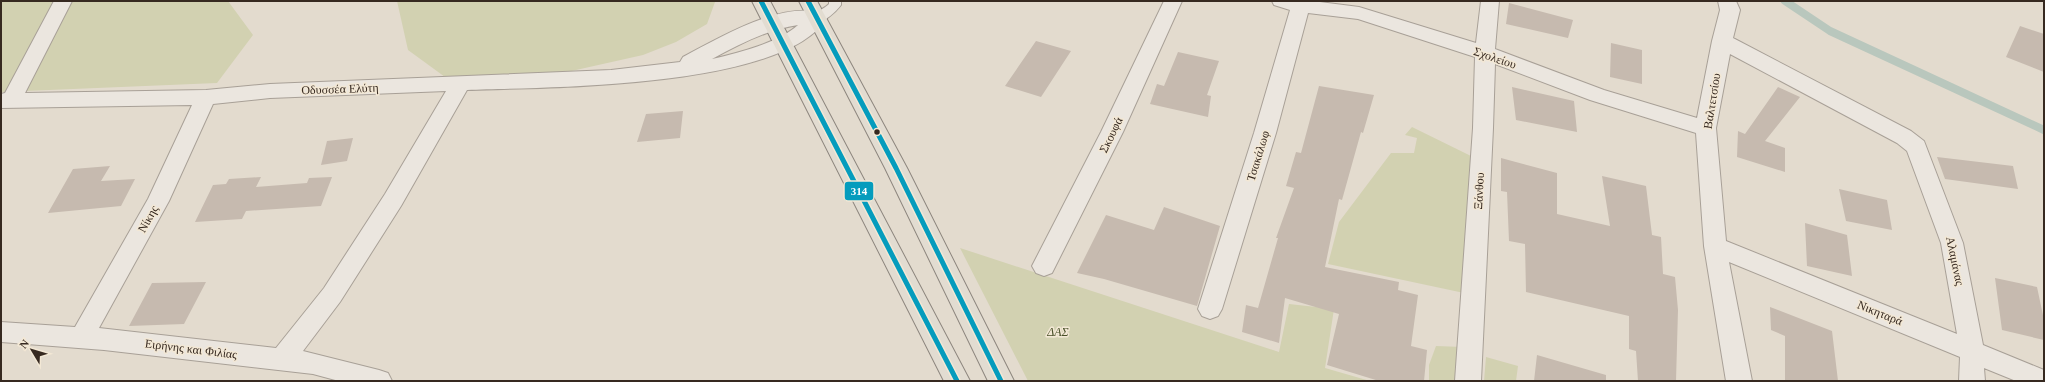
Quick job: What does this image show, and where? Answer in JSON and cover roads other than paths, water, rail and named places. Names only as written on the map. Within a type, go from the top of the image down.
[{"type":"main road","points":[[761,1],[957,381]]},
{"type":"main road","points":[[812,9],[892,161],[1002,381]]},
{"type":"street","points":[[6,101],[63,1]]},
{"type":"street","name":"Σκουφά","points":[[1044,266],[1112,132],[1173,1]]},
{"type":"street","name":"Ξάνθου","points":[[1468,381],[1483,128],[1485,53],[1490,1]]},
{"type":"street","name":"Βαλτετσίου","points":[[1727,1],[1730,10],[1722,41],[1706,128],[1715,246],[1739,381]]},
{"type":"street","name":"Σχολείου","points":[[1294,3],[1358,13],[1485,53],[1597,95],[1706,128]]},
{"type":"street","name":"Τσακάλωφ","points":[[1210,309],[1265,133],[1294,3]]},
{"type":"street","points":[[678,68],[746,33],[772,22],[812,9]]},
{"type":"street","name":"Οδυσσέα Ελύτη","points":[[6,101],[206,97],[270,91],[611,77],[678,68],[713,66],[783,44],[798,36],[812,9]]},
{"type":"street","name":"Αλαμάνας","points":[[1722,41],[1904,138],[1916,147],[1952,243],[1972,350],[1972,381]]},
{"type":"street","points":[[281,360],[332,295],[393,200],[461,83]]},
{"type":"street","name":"Νίκης","points":[[82,337],[158,201],[206,97]]},
{"type":"street","name":"Νικηταρά","points":[[1715,246],[1972,350],[2044,381]]},
{"type":"street","name":"Ειρήνης και Φιλίας","points":[[1,332],[82,337],[281,360],[313,362],[379,381]]},
{"type":"lane","points":[[812,9],[829,11],[835,5],[835,1]]},
{"type":"waterway","points":[[1785,1],[1830,31],[2044,130]]},
{"type":"park label","name":"ΔΑΣ","points":[[1058,332]]}]
